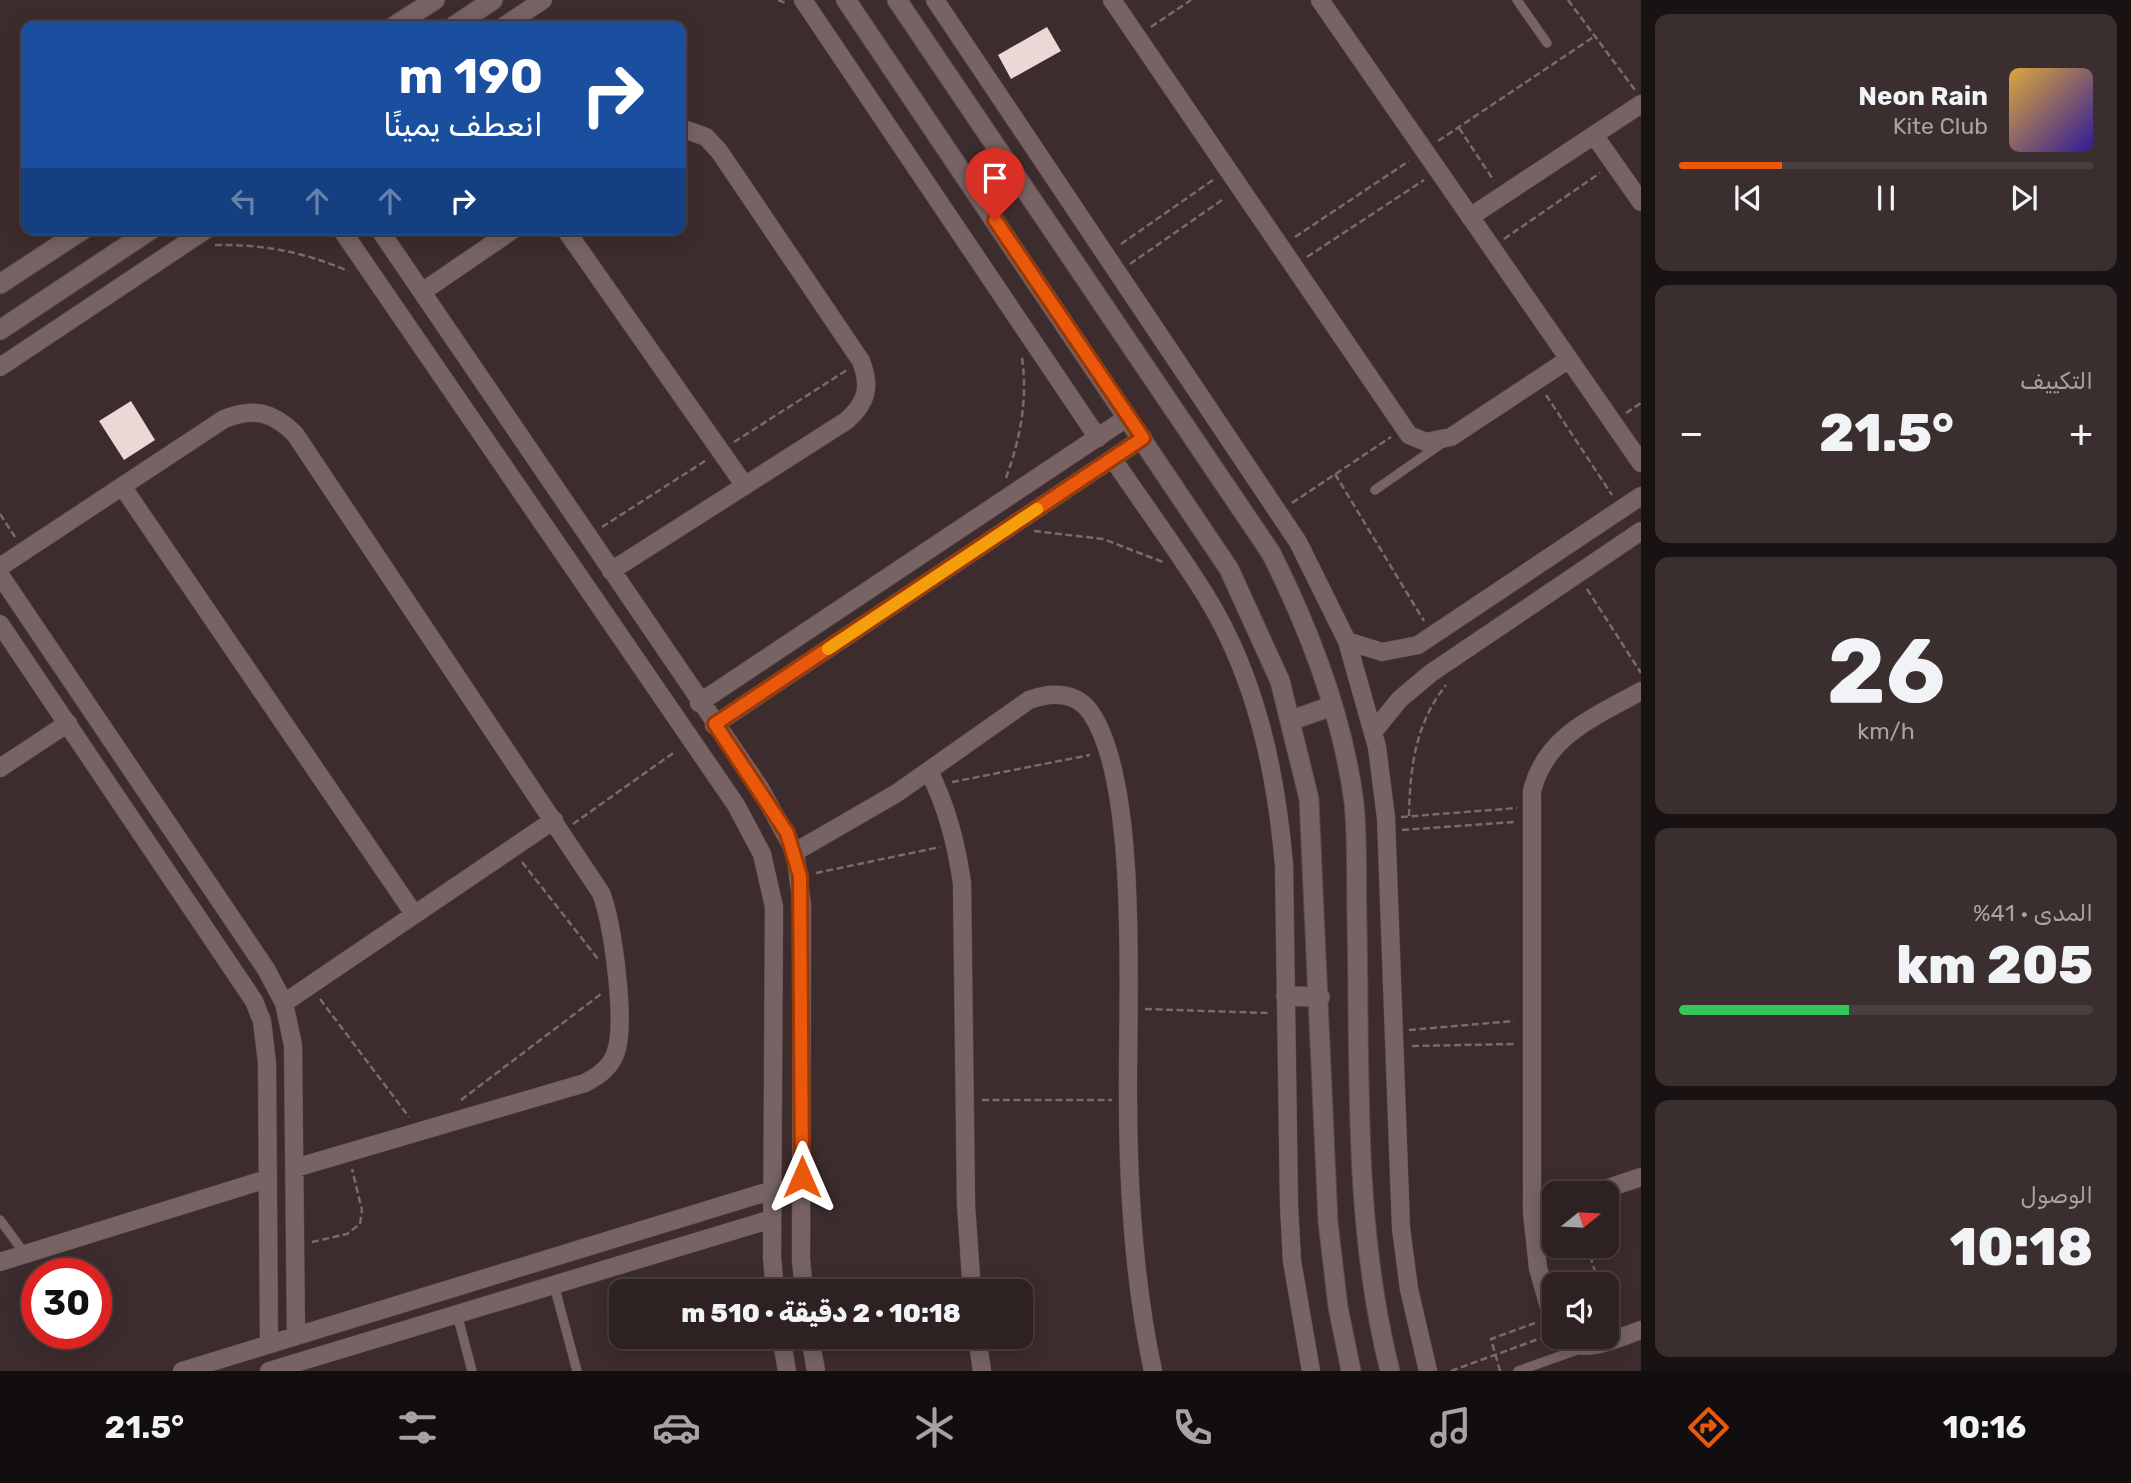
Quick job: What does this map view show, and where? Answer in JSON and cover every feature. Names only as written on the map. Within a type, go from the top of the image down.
[{"type":"street","points":[[402,21],[435,0]]},
{"type":"street","points":[[462,21],[493,0]]},
{"type":"street","points":[[512,21],[543,0]]},
{"type":"street","points":[[803,0],[1098,438]]},
{"type":"street","points":[[846,0],[1229,569],[1265,643],[1292,720],[1309,799],[1331,1254],[1351,1371]]},
{"type":"street","points":[[897,0],[1271,553],[1298,610],[1332,706],[1354,804],[1365,1218],[1373,1292],[1390,1371]]},
{"type":"street","points":[[935,0],[1278,512],[1316,575],[1347,641],[1373,732],[1387,825],[1403,1248],[1413,1309],[1428,1371]]},
{"type":"street","points":[[1112,0],[1403,429],[1426,442],[1451,436],[1569,359]]},
{"type":"street","points":[[1320,0],[1641,463]]},
{"type":"street","points":[[1470,217],[1641,104]]},
{"type":"street","points":[[611,571],[859,410],[866,394],[867,377],[861,361],[719,151],[706,137],[686,130]]},
{"type":"street","points":[[1594,135],[1641,202]]},
{"type":"street","points":[[0,284],[74,235]]},
{"type":"street","points":[[0,330],[143,235]]},
{"type":"street","points":[[345,235],[751,828],[770,880],[774,907],[772,1219],[774,1279]]},
{"type":"street","points":[[383,235],[775,812],[795,852],[800,876],[804,1279]]},
{"type":"street","points":[[422,292],[505,235]]},
{"type":"street","points":[[569,235],[745,486]]},
{"type":"street","points":[[0,367],[209,237]]},
{"type":"street","points":[[0,567],[224,419],[243,411],[263,412],[281,420],[295,434],[601,892],[609,914],[616,982],[617,1048],[611,1063],[600,1075],[585,1083],[295,1168]]},
{"type":"street","points":[[699,703],[1128,417]]},
{"type":"street","points":[[715,724],[1143,438]]},
{"type":"street","points":[[1113,458],[1206,596],[1232,646],[1253,698],[1269,753],[1280,809],[1284,865],[1292,1261],[1311,1371]]},
{"type":"street","points":[[122,486],[414,914]]},
{"type":"street","points":[[1347,641],[1382,652],[1419,645],[1641,496]]},
{"type":"street","points":[[1373,732],[1400,699],[1431,673],[1577,574],[1640,537]]},
{"type":"street","points":[[0,575],[276,985],[284,1003],[293,1045],[296,1336]]},
{"type":"street","points":[[0,624],[244,983],[261,1021],[267,1063],[270,1344]]},
{"type":"street","points":[[629,651],[653,634]]},
{"type":"street","points":[[1542,1283],[1532,1212],[1531,814],[1536,775],[1552,746],[1578,726],[1641,691]]},
{"type":"street","points":[[795,852],[933,778],[1029,700],[1045,694],[1063,694],[1078,701],[1091,713],[1107,752],[1122,824],[1128,1100],[1136,1245],[1153,1371]]},
{"type":"street","points":[[1292,720],[1332,706]]},
{"type":"street","points":[[0,768],[68,723]]},
{"type":"street","points":[[933,778],[957,844],[962,883],[966,1205],[971,1279]]},
{"type":"street","points":[[284,1003],[512,848],[558,826]]},
{"type":"street","points":[[194,909],[215,894]]},
{"type":"street","points":[[1286,1005],[1320,997]]},
{"type":"street","points":[[1619,1184],[1641,1177]]},
{"type":"street","points":[[0,1262],[267,1179]]},
{"type":"street","points":[[182,1371],[773,1190]]},
{"type":"street","points":[[1532,1212],[1542,1209]]},
{"type":"street","points":[[269,1371],[772,1219]]},
{"type":"street","points":[[1619,1337],[1641,1330]]},
{"type":"street","points":[[783,1349],[787,1371]]},
{"type":"street","points":[[812,1349],[816,1371]]},
{"type":"street","points":[[979,1349],[982,1371]]},
{"type":"lane","points":[[1517,0],[1547,43]]},
{"type":"lane","points":[[1375,490],[1451,436]]},
{"type":"lane","points":[[0,1220],[25,1254]]},
{"type":"lane","points":[[554,1284],[577,1371]]},
{"type":"lane","points":[[457,1314],[472,1371]]},
{"type":"lane","points":[[1518,1371],[1579,1349]]},
{"type":"path","points":[[1137,37],[1191,0]]},
{"type":"path","points":[[1568,0],[1641,99]]},
{"type":"path","points":[[1459,127],[1503,195]]},
{"type":"path","points":[[1492,248],[1614,163]]},
{"type":"path","points":[[1106,255],[1227,170]]},
{"type":"path","points":[[1293,267],[1438,170]]},
{"type":"path","points":[[1118,272],[1239,188]]},
{"type":"path","points":[[209,237],[283,248],[319,258],[353,273]]},
{"type":"path","points":[[1005,480],[1017,447],[1024,412],[1022,354]]},
{"type":"path","points":[[1536,381],[1621,509]]},
{"type":"path","points":[[1278,512],[1403,429]]},
{"type":"path","points":[[1335,474],[1433,636]]},
{"type":"path","points":[[0,514],[24,551]]},
{"type":"path","points":[[1000,535],[1069,533],[1114,542],[1167,564]]},
{"type":"path","points":[[1577,574],[1641,673]]},
{"type":"path","points":[[1409,816],[1413,753],[1429,711],[1447,683]]},
{"type":"path","points":[[558,826],[691,741]]},
{"type":"path","points":[[933,778],[1107,752]]},
{"type":"path","points":[[1387,825],[1409,816],[1531,814]]},
{"type":"path","points":[[1387,825],[1531,814]]},
{"type":"path","points":[[800,876],[957,844]]},
{"type":"path","points":[[453,1106],[616,982],[512,848]]},
{"type":"path","points":[[310,985],[420,1131]]},
{"type":"path","points":[[1128,1009],[1286,1005]]},
{"type":"path","points":[[1393,1039],[1532,1020]]},
{"type":"path","points":[[1393,1039],[1531,1044]]},
{"type":"path","points":[[965,1100],[1128,1100]]},
{"type":"path","points":[[295,1246],[347,1234],[359,1224],[362,1210],[348,1152]]},
{"type":"path","points":[[1500,1371],[1492,1338],[1542,1327]]},
{"type":"path","points":[[1451,1371],[1495,1355],[1542,1331]]},
{"type":"building","points":[[1047,27],[1061,51],[1011,79],[998,55]]},
{"type":"building","points":[[131,401],[155,440],[124,460],[99,421]]},
{"type":"slow traffic","points":[[828,649],[1037,509]]},
{"type":"route","points":[[802,1177],[800,876],[795,852],[787,833],[715,724],[1143,438],[995,220]]}]
